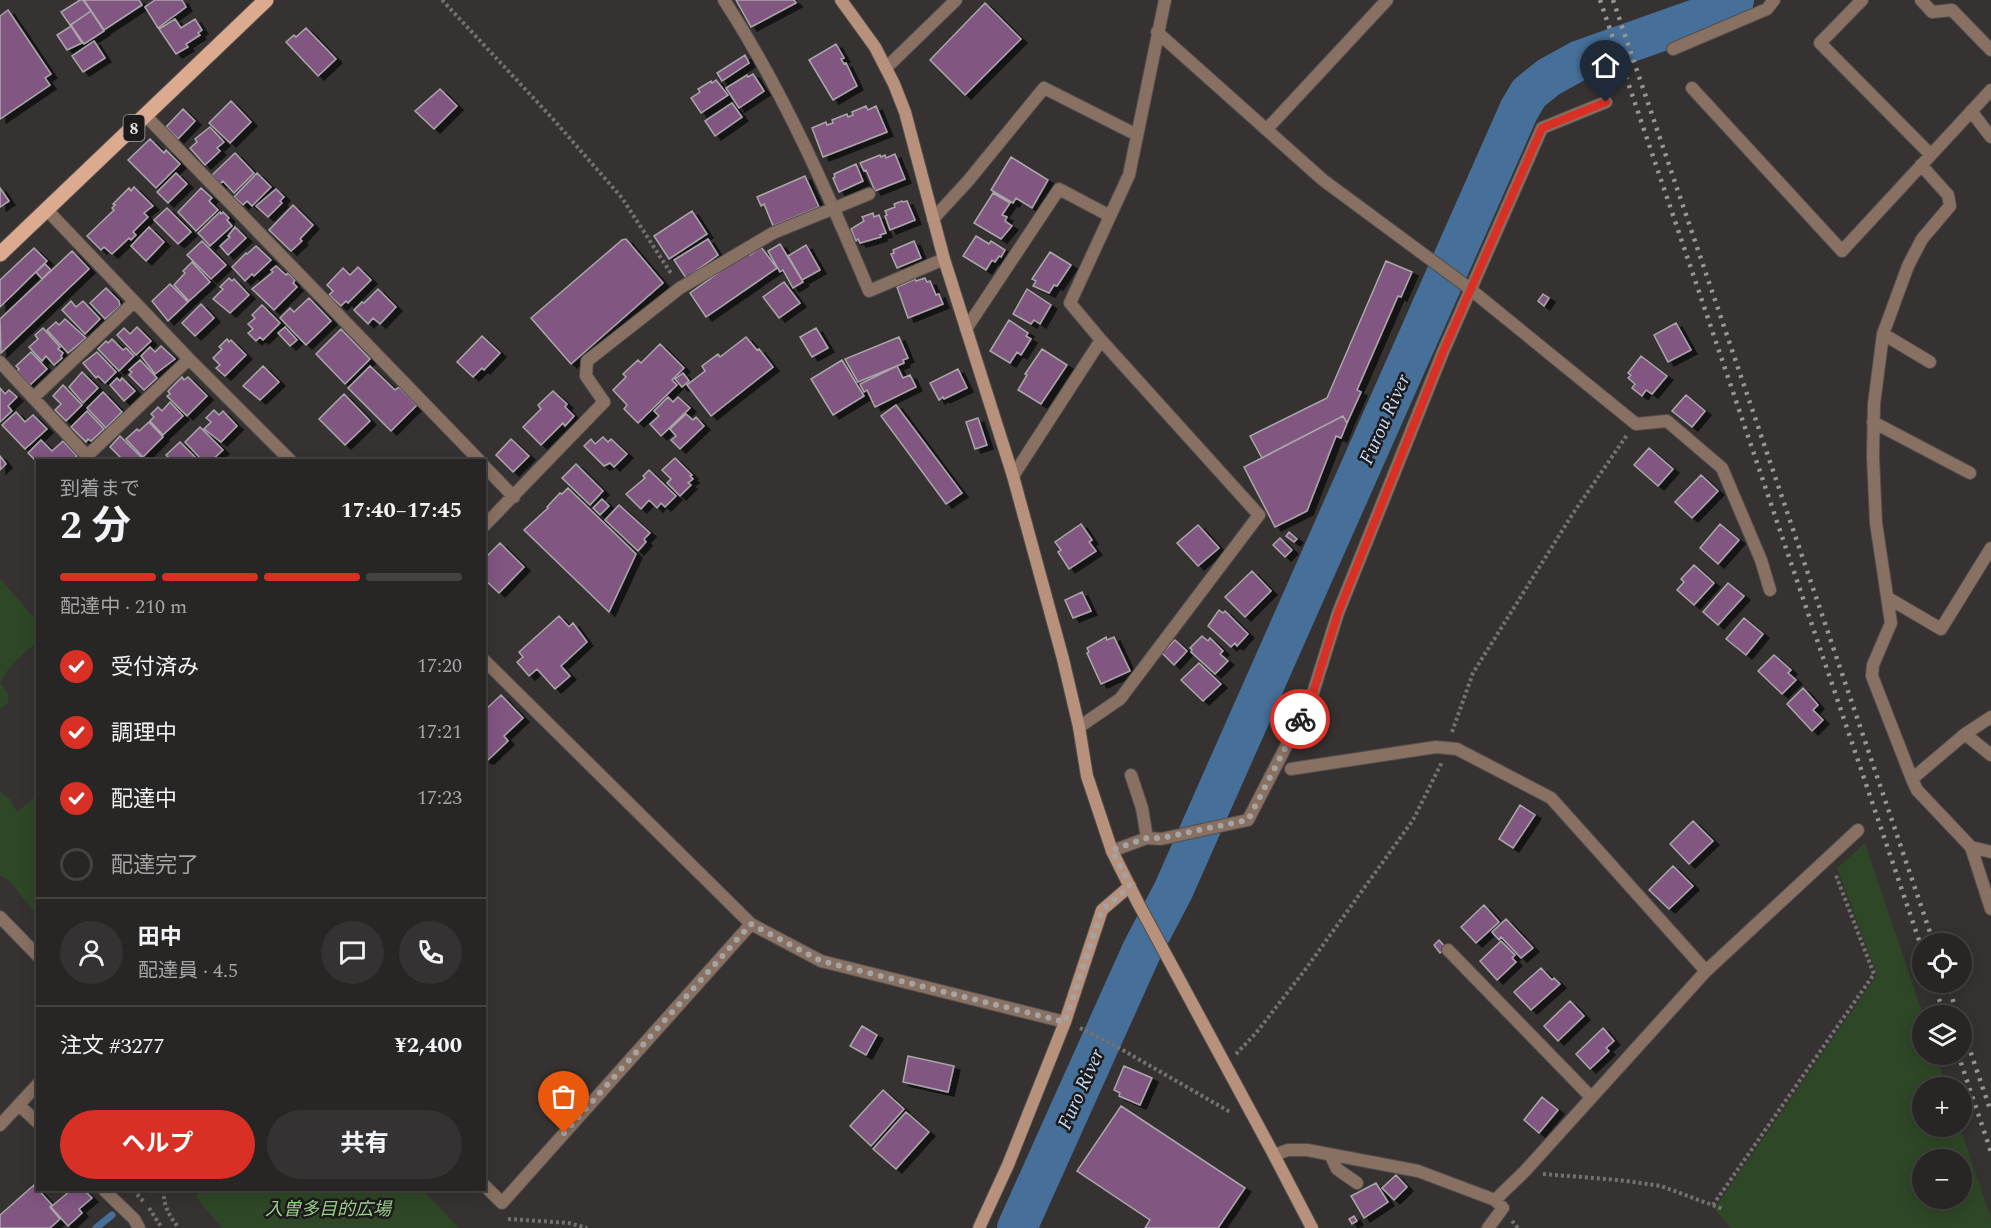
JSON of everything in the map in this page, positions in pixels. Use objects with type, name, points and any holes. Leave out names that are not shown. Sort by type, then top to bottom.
[{"type":"main road","name":"8","points":[[0,254],[266,0]]},
{"type":"street","points":[[723,0],[741,27],[797,129],[869,291],[944,259]]},
{"type":"street","points":[[841,0],[875,47],[905,112],[944,259],[1013,476],[1063,659],[1079,727],[1087,776],[1112,850],[1138,903],[1312,1228]]},
{"type":"street","points":[[886,68],[956,0]]},
{"type":"street","points":[[1079,727],[1120,699],[1259,515],[1070,303],[1129,175],[1165,0]]},
{"type":"street","points":[[1267,129],[1387,0]]},
{"type":"street","points":[[1673,49],[1767,9],[1774,0]]},
{"type":"street","points":[[1862,0],[1820,43],[1930,154]]},
{"type":"street","points":[[1921,0],[1932,12],[1952,10],[1991,50]]},
{"type":"street","points":[[1157,32],[1323,180],[1471,290],[1636,424],[1667,421],[1722,468],[1761,560],[1770,590]]},
{"type":"street","points":[[933,219],[1044,88],[1137,135]]},
{"type":"street","points":[[1692,88],[1842,250],[1991,90]]},
{"type":"street","points":[[1112,850],[1147,838],[1161,838],[1248,820],[1312,696],[1338,613],[1443,352],[1542,128],[1606,102]]},
{"type":"street","points":[[1971,111],[1991,137]]},
{"type":"street","points":[[146,116],[478,459]]},
{"type":"street","points":[[1921,165],[1947,195],[1950,206],[1922,239],[1908,266],[1883,334],[1874,404],[1873,457],[1876,523],[1891,623],[1873,665],[1872,676],[1917,790],[1971,847],[1991,909]]},
{"type":"street","points":[[966,329],[1059,189],[1110,216]]},
{"type":"street","points":[[486,524],[604,402],[586,376],[587,361],[680,288],[773,233],[869,194]]},
{"type":"street","points":[[47,210],[189,359],[289,459]]},
{"type":"street","points":[[33,399],[134,302]]},
{"type":"street","points":[[1883,334],[1930,362]]},
{"type":"street","points":[[1013,476],[1101,340]]},
{"type":"street","points":[[0,362],[87,456],[189,359]]},
{"type":"street","points":[[1873,422],[1970,473]]},
{"type":"street","points":[[486,468],[514,497]]},
{"type":"street","points":[[1888,598],[1941,629],[1991,548]]},
{"type":"street","points":[[486,662],[751,924],[821,961],[1065,1022]]},
{"type":"street","points":[[1912,779],[1965,734],[1991,717]]},
{"type":"street","points":[[1965,734],[1991,755]]},
{"type":"street","points":[[1291,769],[1436,747],[1457,749],[1551,798],[1706,971]]},
{"type":"street","points":[[1131,776],[1142,808],[1147,838]]},
{"type":"street","points":[[1495,1200],[1525,1171],[1706,971],[1858,830]]},
{"type":"street","points":[[1971,847],[1991,852]]},
{"type":"street","points":[[979,1228],[1008,1165],[1065,1022],[1102,910],[1130,886]]},
{"type":"street","points":[[0,917],[36,954]]},
{"type":"street","points":[[486,1187],[502,1203],[751,924]]},
{"type":"street","points":[[1448,950],[1591,1097]]},
{"type":"street","points":[[0,1125],[36,1086]]},
{"type":"street","points":[[19,1105],[36,1122]]},
{"type":"street","points":[[1274,1155],[1288,1150],[1306,1150],[1418,1171],[1495,1200],[1503,1208],[1488,1228]]},
{"type":"street","points":[[1331,1156],[1337,1169],[1357,1183]]},
{"type":"street","points":[[105,1191],[134,1219],[139,1228]]},
{"type":"path","points":[[442,0],[553,119],[622,198],[680,288]]},
{"type":"path","points":[[1713,1205],[1874,974],[1829,856]]},
{"type":"path","points":[[1079,1028],[1112,1044],[1232,1113]]},
{"type":"path","points":[[1525,1171],[1661,1186],[1723,1209]]},
{"type":"path","points":[[164,1191],[164,1202],[179,1228]]},
{"type":"path","points":[[503,1219],[569,1223],[587,1228]]},
{"type":"green space","points":[[0,579],[36,618],[36,644],[15,662],[2,679],[1,684],[8,694],[8,703],[0,709]]},
{"type":"green space","points":[[0,792],[10,799],[17,812],[36,796],[36,914],[10,882],[0,875]]},
{"type":"green space","points":[[1865,843],[1912,982],[1912,993],[1916,993],[1920,1005],[1912,1005],[1912,1065],[1939,1065],[1944,1077],[1912,1077],[1912,1137],[1963,1137],[1967,1149],[1912,1149],[1912,1209],[1972,1209],[1972,1162],[1991,1218],[1991,1228],[1731,1228],[1714,1209],[1877,975],[1837,868]]},
{"type":"green space","name":"入曽多目的広場","points":[[198,1191],[424,1191],[459,1228],[222,1228],[197,1197]]},
{"type":"building","points":[[83,0],[91,11],[70,25],[61,12]]},
{"type":"building","points":[[84,0],[139,0],[142,5],[104,30]]},
{"type":"building","points":[[155,0],[182,0],[186,7],[158,28],[145,7]]},
{"type":"building","points":[[736,0],[794,0],[796,3],[751,27]]},
{"type":"building","points":[[985,3],[1021,39],[965,95],[930,60]]},
{"type":"building","points":[[8,10],[51,74],[45,78],[50,85],[0,119],[0,16]]},
{"type":"building","points":[[91,11],[104,31],[84,44],[71,25]]},
{"type":"building","points":[[175,19],[181,28],[195,19],[202,30],[198,33],[200,35],[186,44],[188,47],[176,54],[159,29]]},
{"type":"building","points":[[71,26],[82,43],[67,50],[57,35]]},
{"type":"building","points":[[306,28],[336,59],[318,76],[286,42]]},
{"type":"building","points":[[94,41],[105,58],[83,72],[72,56]]},
{"type":"building","points":[[836,44],[844,58],[841,59],[844,64],[846,63],[857,86],[833,100],[809,60]]},
{"type":"building","points":[[745,55],[749,63],[722,81],[717,73]]},
{"type":"building","points":[[753,74],[764,91],[739,108],[726,88],[747,75],[748,77]]},
{"type":"building","points":[[716,80],[728,95],[701,113],[691,98],[700,92],[698,89]]},
{"type":"building","points":[[440,89],[457,106],[434,129],[415,111]]},
{"type":"building","points":[[231,101],[251,122],[230,143],[209,123]]},
{"type":"building","points":[[732,103],[742,117],[715,136],[705,121]]},
{"type":"building","points":[[866,106],[868,110],[876,106],[887,132],[823,157],[812,128],[826,122],[827,125],[833,123],[832,120],[847,114],[848,117],[853,115],[852,112]]},
{"type":"building","points":[[183,109],[195,121],[178,139],[166,127]]},
{"type":"building","points":[[210,127],[224,142],[217,148],[220,151],[205,165],[190,148],[197,142],[195,139]]},
{"type":"building","points":[[150,139],[180,164],[156,188],[128,160]]},
{"type":"building","points":[[235,153],[254,173],[234,193],[223,181],[220,184],[212,175]]},
{"type":"building","points":[[895,154],[905,179],[875,191],[866,170],[864,171],[860,163],[880,155],[881,157],[885,155],[886,158]]},
{"type":"building","points":[[1011,157],[1048,180],[1032,208],[1016,198],[1013,203],[991,190]]},
{"type":"building","points":[[856,164],[863,181],[839,192],[833,178],[834,174]]},
{"type":"building","points":[[176,173],[187,184],[168,203],[157,192]]},
{"type":"building","points":[[257,173],[271,187],[252,206],[247,201],[243,205],[234,197]]},
{"type":"building","points":[[805,176],[819,207],[773,226],[764,204],[761,206],[757,197]]},
{"type":"building","points":[[134,187],[153,206],[144,213],[148,217],[133,232],[136,235],[131,240],[129,238],[112,254],[104,247],[101,250],[87,236],[114,210],[112,208],[115,205],[113,204],[129,188],[131,191]]},
{"type":"building","points":[[0,188],[9,201],[0,207]]},
{"type":"building","points":[[201,188],[212,198],[209,201],[218,210],[196,231],[178,212]]},
{"type":"building","points":[[276,189],[284,197],[280,201],[282,203],[268,217],[256,206]]},
{"type":"building","points":[[993,193],[1010,203],[1002,215],[1007,217],[1005,221],[1012,226],[1001,239],[974,223]]},
{"type":"building","points":[[902,201],[907,201],[915,220],[890,230],[885,211]]},
{"type":"building","points":[[293,205],[313,225],[300,239],[302,241],[291,251],[269,230]]},
{"type":"building","points":[[167,208],[191,232],[178,244],[154,220]]},
{"type":"building","points":[[692,211],[707,234],[669,259],[654,236]]},
{"type":"building","points":[[220,212],[229,218],[227,220],[232,226],[210,246],[198,233]]},
{"type":"building","points":[[873,213],[874,217],[879,215],[886,233],[880,235],[881,237],[860,243],[858,239],[856,241],[851,229],[864,221],[862,217]]},
{"type":"building","points":[[149,227],[164,242],[146,261],[131,246]]},
{"type":"building","points":[[235,227],[246,238],[228,255],[220,246],[230,237],[228,236]]},
{"type":"building","points":[[976,236],[989,244],[991,241],[1005,250],[995,262],[992,260],[986,270],[963,256]]},
{"type":"building","points":[[626,239],[663,283],[571,364],[531,318]]},
{"type":"building","points":[[708,239],[718,255],[686,278],[674,260]]},
{"type":"building","points":[[202,241],[226,265],[211,279],[187,255]]},
{"type":"building","points":[[914,241],[921,258],[897,268],[891,254],[894,253],[893,250]]},
{"type":"building","points":[[780,244],[803,282],[793,288],[783,270],[780,272],[768,251]]},
{"type":"building","points":[[806,245],[820,270],[802,280],[788,256]]},
{"type":"building","points":[[256,246],[271,260],[245,281],[232,267]]},
{"type":"building","points":[[761,247],[777,268],[706,317],[690,293],[748,252],[750,255]]},
{"type":"building","points":[[34,248],[47,261],[0,307],[0,280]]},
{"type":"building","points":[[72,251],[89,269],[1,353],[0,319]]},
{"type":"building","points":[[1050,252],[1071,265],[1057,286],[1054,285],[1049,293],[1033,286],[1036,281],[1032,279]]},
{"type":"building","points":[[1386,261],[1412,272],[1401,297],[1398,296],[1357,390],[1361,392],[1347,423],[1343,416],[1262,458],[1250,436],[1327,398]]},
{"type":"building","points":[[192,262],[210,282],[189,301],[174,285]]},
{"type":"building","points":[[45,264],[51,270],[42,279],[36,272]]},
{"type":"building","points":[[276,266],[295,280],[293,283],[297,287],[274,310],[252,289],[273,272],[271,270]]},
{"type":"building","points":[[358,267],[371,280],[348,303],[346,301],[341,306],[329,295],[333,291],[327,285],[343,268],[350,275]]},
{"type":"building","points":[[229,278],[232,281],[234,279],[249,295],[230,313],[213,299],[223,289],[220,287]]},
{"type":"building","points":[[925,278],[927,282],[930,281],[936,295],[939,294],[943,304],[908,318],[897,287],[915,279],[916,281]]},
{"type":"building","points":[[784,282],[800,303],[779,318],[763,297]]},
{"type":"building","points":[[170,284],[188,302],[168,321],[152,301]]},
{"type":"building","points":[[106,288],[119,301],[120,306],[105,319],[90,303]]},
{"type":"building","points":[[378,289],[396,307],[380,324],[373,318],[368,324],[354,310]]},
{"type":"building","points":[[1027,289],[1051,305],[1040,324],[1034,320],[1031,324],[1013,314]]},
{"type":"building","points":[[1543,294],[1549,298],[1544,306],[1538,301]]},
{"type":"building","points":[[309,298],[331,321],[306,345],[280,318],[290,308],[294,312]]},
{"type":"building","points":[[71,301],[76,307],[83,301],[100,319],[85,334],[62,310]]},
{"type":"building","points":[[201,304],[214,318],[195,336],[182,323]]},
{"type":"building","points":[[262,305],[280,323],[263,340],[260,337],[256,341],[248,333],[253,329],[248,324],[255,318],[252,315]]},
{"type":"building","points":[[65,319],[86,338],[68,353],[47,330],[56,322],[59,325]]},
{"type":"building","points":[[1009,320],[1028,333],[1026,336],[1031,339],[1021,355],[1017,352],[1010,363],[990,351]]},
{"type":"building","points":[[1676,323],[1691,350],[1668,362],[1654,335]]},
{"type":"building","points":[[137,327],[151,341],[136,355],[117,335],[124,328],[130,334]]},
{"type":"building","points":[[285,327],[297,340],[290,346],[278,333]]},
{"type":"building","points":[[43,328],[63,353],[62,358],[54,365],[46,356],[42,361],[29,347],[38,339],[35,335]]},
{"type":"building","points":[[816,328],[828,348],[812,357],[800,337]]},
{"type":"building","points":[[341,329],[370,359],[345,384],[316,354]]},
{"type":"building","points":[[482,336],[500,353],[484,370],[482,368],[473,377],[457,362]]},
{"type":"building","points":[[746,337],[773,367],[711,416],[687,385],[705,371],[702,366],[718,354],[720,357]]},
{"type":"building","points":[[899,337],[908,358],[903,360],[904,363],[858,382],[845,359]]},
{"type":"building","points":[[112,339],[123,350],[126,348],[134,356],[119,371],[98,349],[106,341],[108,343]]},
{"type":"building","points":[[227,339],[229,342],[231,340],[246,355],[225,376],[216,368],[220,365],[213,358],[222,349],[219,347]]},
{"type":"building","points":[[660,344],[684,368],[672,380],[677,385],[638,423],[624,409],[627,405],[613,390],[626,377],[623,374],[638,360],[641,363]]},
{"type":"building","points":[[161,346],[175,359],[155,374],[141,356],[150,347],[155,352]]},
{"type":"building","points":[[1042,349],[1067,365],[1041,404],[1018,390],[1027,375],[1025,374]]},
{"type":"building","points":[[31,352],[47,369],[30,385],[17,371],[19,369],[16,366]]},
{"type":"building","points":[[97,352],[116,372],[105,383],[98,376],[96,378],[83,363]]},
{"type":"building","points":[[1641,356],[1667,376],[1652,394],[1646,390],[1642,396],[1632,388],[1635,384],[1628,378],[1631,375],[1628,373]]},
{"type":"building","points":[[140,360],[157,378],[144,390],[129,375],[132,372],[129,370]]},
{"type":"building","points":[[842,360],[864,396],[833,415],[811,379]]},
{"type":"building","points":[[263,366],[279,382],[260,400],[243,386]]},
{"type":"building","points":[[370,366],[395,390],[399,387],[417,405],[391,431],[348,388]]},
{"type":"building","points":[[897,366],[903,378],[910,375],[916,387],[875,407],[867,390],[864,392],[860,384]]},
{"type":"building","points":[[958,369],[967,388],[939,400],[930,383]]},
{"type":"building","points":[[82,372],[98,388],[83,403],[69,387]]},
{"type":"building","points":[[683,373],[689,381],[682,387],[675,379]]},
{"type":"building","points":[[182,377],[184,380],[188,377],[207,396],[187,416],[167,396],[170,394],[168,391]]},
{"type":"building","points":[[117,378],[120,381],[122,378],[135,391],[124,401],[110,385]]},
{"type":"building","points":[[63,385],[82,405],[66,421],[55,410],[61,404],[53,396]]},
{"type":"building","points":[[0,388],[5,394],[9,390],[17,397],[8,406],[12,411],[0,422]]},
{"type":"building","points":[[553,391],[567,404],[565,407],[574,416],[565,426],[563,423],[541,445],[523,427],[541,409],[538,405]]},
{"type":"building","points":[[103,392],[122,412],[106,428],[87,408]]},
{"type":"building","points":[[344,394],[370,421],[345,445],[319,419]]},
{"type":"building","points":[[1686,395],[1705,411],[1692,427],[1672,411]]},
{"type":"building","points":[[668,397],[673,402],[678,397],[690,408],[661,436],[650,424],[659,416],[654,411]]},
{"type":"building","points":[[170,402],[183,416],[163,435],[150,421],[154,417],[151,414],[158,407],[162,411]]},
{"type":"building","points":[[896,405],[962,493],[946,504],[881,416]]},
{"type":"building","points":[[214,410],[219,415],[223,411],[237,426],[221,442],[204,429],[211,422],[206,418]]},
{"type":"building","points":[[87,411],[104,429],[91,441],[88,439],[86,442],[71,427]]},
{"type":"building","points":[[16,412],[25,422],[33,415],[47,429],[25,449],[2,425]]},
{"type":"building","points":[[686,414],[693,420],[696,417],[704,426],[680,449],[671,440],[676,436],[670,429]]},
{"type":"building","points":[[1343,416],[1347,423],[1341,438],[1336,436],[1307,511],[1275,527],[1244,467]]},
{"type":"building","points":[[978,418],[987,445],[975,449],[966,422]]},
{"type":"building","points":[[149,422],[163,437],[143,457],[126,439]]},
{"type":"building","points":[[200,427],[223,450],[213,459],[202,459],[185,442]]},
{"type":"building","points":[[120,436],[142,458],[120,459],[121,458],[110,447]]},
{"type":"building","points":[[603,437],[608,442],[611,439],[627,454],[614,467],[610,463],[604,466],[584,446],[591,439],[595,444]]},
{"type":"building","points":[[511,439],[529,456],[513,472],[496,455]]},
{"type":"building","points":[[41,440],[52,451],[63,441],[77,456],[73,459],[36,459],[36,461],[28,453]]},
{"type":"building","points":[[180,442],[197,459],[170,459],[166,455]]},
{"type":"building","points":[[1649,448],[1673,469],[1658,486],[1634,465]]},
{"type":"building","points":[[0,456],[6,464],[0,470]]},
{"type":"building","points":[[675,458],[692,475],[690,476],[693,479],[688,483],[691,485],[680,496],[667,483],[671,479],[662,470]]},
{"type":"building","points":[[576,464],[603,491],[590,505],[562,478]]},
{"type":"building","points":[[649,470],[676,496],[665,507],[661,503],[657,508],[649,500],[641,509],[626,494],[645,478],[643,476]]},
{"type":"building","points":[[1701,475],[1718,491],[1692,518],[1675,502]]},
{"type":"building","points":[[568,488],[636,554],[609,612],[524,530],[548,508],[560,493],[562,494]]},
{"type":"building","points":[[602,499],[609,506],[600,515],[593,508]]},
{"type":"building","points":[[619,505],[650,533],[638,551],[605,520]]},
{"type":"building","points":[[1081,524],[1092,540],[1089,542],[1096,551],[1069,569],[1058,552],[1061,550],[1055,542]]},
{"type":"building","points":[[1720,524],[1739,540],[1718,564],[1700,548]]},
{"type":"building","points":[[1198,525],[1219,548],[1198,566],[1177,543]]},
{"type":"building","points":[[1289,532],[1297,539],[1294,542],[1286,536]]},
{"type":"building","points":[[1280,538],[1292,550],[1285,557],[1273,545]]},
{"type":"building","points":[[500,543],[524,567],[499,593],[486,581],[486,557]]},
{"type":"building","points":[[1694,565],[1714,583],[1694,605],[1677,590],[1684,582],[1681,579]]},
{"type":"building","points":[[1252,571],[1271,591],[1245,617],[1225,597]]},
{"type":"building","points":[[1728,583],[1744,596],[1718,625],[1703,612]]},
{"type":"building","points":[[1082,592],[1091,611],[1073,618],[1065,600]]},
{"type":"building","points":[[1219,610],[1223,613],[1225,611],[1248,634],[1237,646],[1235,643],[1231,647],[1208,626]]},
{"type":"building","points":[[559,616],[569,627],[573,623],[587,642],[561,666],[570,676],[555,689],[537,669],[529,676],[517,662],[523,657],[519,652]]},
{"type":"building","points":[[1744,618],[1763,634],[1746,655],[1726,639]]},
{"type":"building","points":[[1202,636],[1208,641],[1210,638],[1223,651],[1220,654],[1228,661],[1215,674],[1191,652],[1190,648]]},
{"type":"building","points":[[1106,637],[1107,640],[1114,637],[1130,671],[1101,684],[1087,653],[1089,652],[1087,648]]},
{"type":"building","points":[[1175,640],[1187,651],[1174,665],[1162,653]]},
{"type":"building","points":[[1774,655],[1791,670],[1788,673],[1796,680],[1782,694],[1758,671]]},
{"type":"building","points":[[1199,663],[1221,684],[1203,701],[1181,680]]},
{"type":"building","points":[[1803,688],[1818,705],[1813,710],[1823,720],[1812,731],[1787,704]]},
{"type":"building","points":[[501,695],[523,718],[504,736],[508,741],[488,760],[486,760],[486,709]]},
{"type":"building","points":[[1520,805],[1535,815],[1513,848],[1499,839]]},
{"type":"building","points":[[1693,821],[1713,841],[1689,864],[1670,844]]},
{"type":"building","points":[[1673,866],[1693,886],[1669,909],[1649,890]]},
{"type":"building","points":[[1484,905],[1499,922],[1476,943],[1461,927]]},
{"type":"building","points":[[1506,919],[1533,948],[1521,958],[1501,937],[1499,940],[1492,932]]},
{"type":"building","points":[[1439,940],[1446,948],[1440,953],[1434,945]]},
{"type":"building","points":[[1501,941],[1515,955],[1512,958],[1516,962],[1497,980],[1480,961]]},
{"type":"building","points":[[1541,968],[1552,980],[1554,978],[1560,984],[1531,1010],[1514,992]]},
{"type":"building","points":[[1570,1001],[1584,1016],[1558,1041],[1544,1026]]},
{"type":"building","points":[[862,1026],[877,1035],[866,1055],[850,1046]]},
{"type":"building","points":[[1603,1028],[1614,1041],[1606,1048],[1609,1051],[1590,1069],[1576,1054]]},
{"type":"building","points":[[908,1056],[954,1066],[948,1092],[903,1082]]},
{"type":"building","points":[[1124,1066],[1152,1078],[1140,1105],[1119,1096],[1120,1093],[1114,1090]]},
{"type":"building","points":[[883,1090],[904,1109],[871,1146],[850,1126]]},
{"type":"building","points":[[1542,1097],[1558,1110],[1539,1133],[1524,1120]]},
{"type":"building","points":[[1121,1106],[1245,1188],[1218,1228],[1145,1228],[1150,1220],[1077,1171]]},
{"type":"building","points":[[906,1112],[929,1132],[896,1169],[873,1149]]},
{"type":"building","points":[[1396,1175],[1407,1187],[1394,1200],[1382,1188]]},
{"type":"building","points":[[1376,1183],[1388,1202],[1364,1218],[1351,1196]]},
{"type":"building","points":[[34,1185],[36,1191],[39,1191],[52,1205],[50,1207],[60,1219],[50,1228],[0,1228],[0,1215]]},
{"type":"building","points":[[70,1191],[85,1191],[92,1198],[79,1209],[82,1213],[68,1226],[51,1207]]},
{"type":"building","points":[[1354,1216],[1357,1221],[1352,1224],[1349,1219]]},
{"type":"waterway","name":"Furou River","points":[[1017,1228],[1142,950],[1173,891],[1519,110],[1529,93],[1549,77],[1580,60],[1716,12],[1734,0]]},
{"type":"waterway","points":[[96,1228],[112,1215]]},
{"type":"railway","points":[[1600,0],[1917,933]]},
{"type":"railway","points":[[1613,0],[1930,933]]},
{"type":"railway","points":[[1937,993],[1941,1005]]},
{"type":"railway","points":[[1951,993],[1954,1005]]},
{"type":"railway","points":[[1972,1056],[1991,1112]]},
{"type":"railway","points":[[1962,1065],[1991,1152]]},
{"type":"way so far","points":[[564,1133],[751,924],[821,961],[1065,1022],[1102,910],[1130,886],[1112,850],[1147,838],[1161,838],[1248,820],[1300,719]]},
{"type":"route","points":[[1300,719],[1312,696],[1338,613],[1443,352],[1542,128],[1606,102]]},
{"type":"water label","name":"Furo River","points":[[1080,1089]]}]
